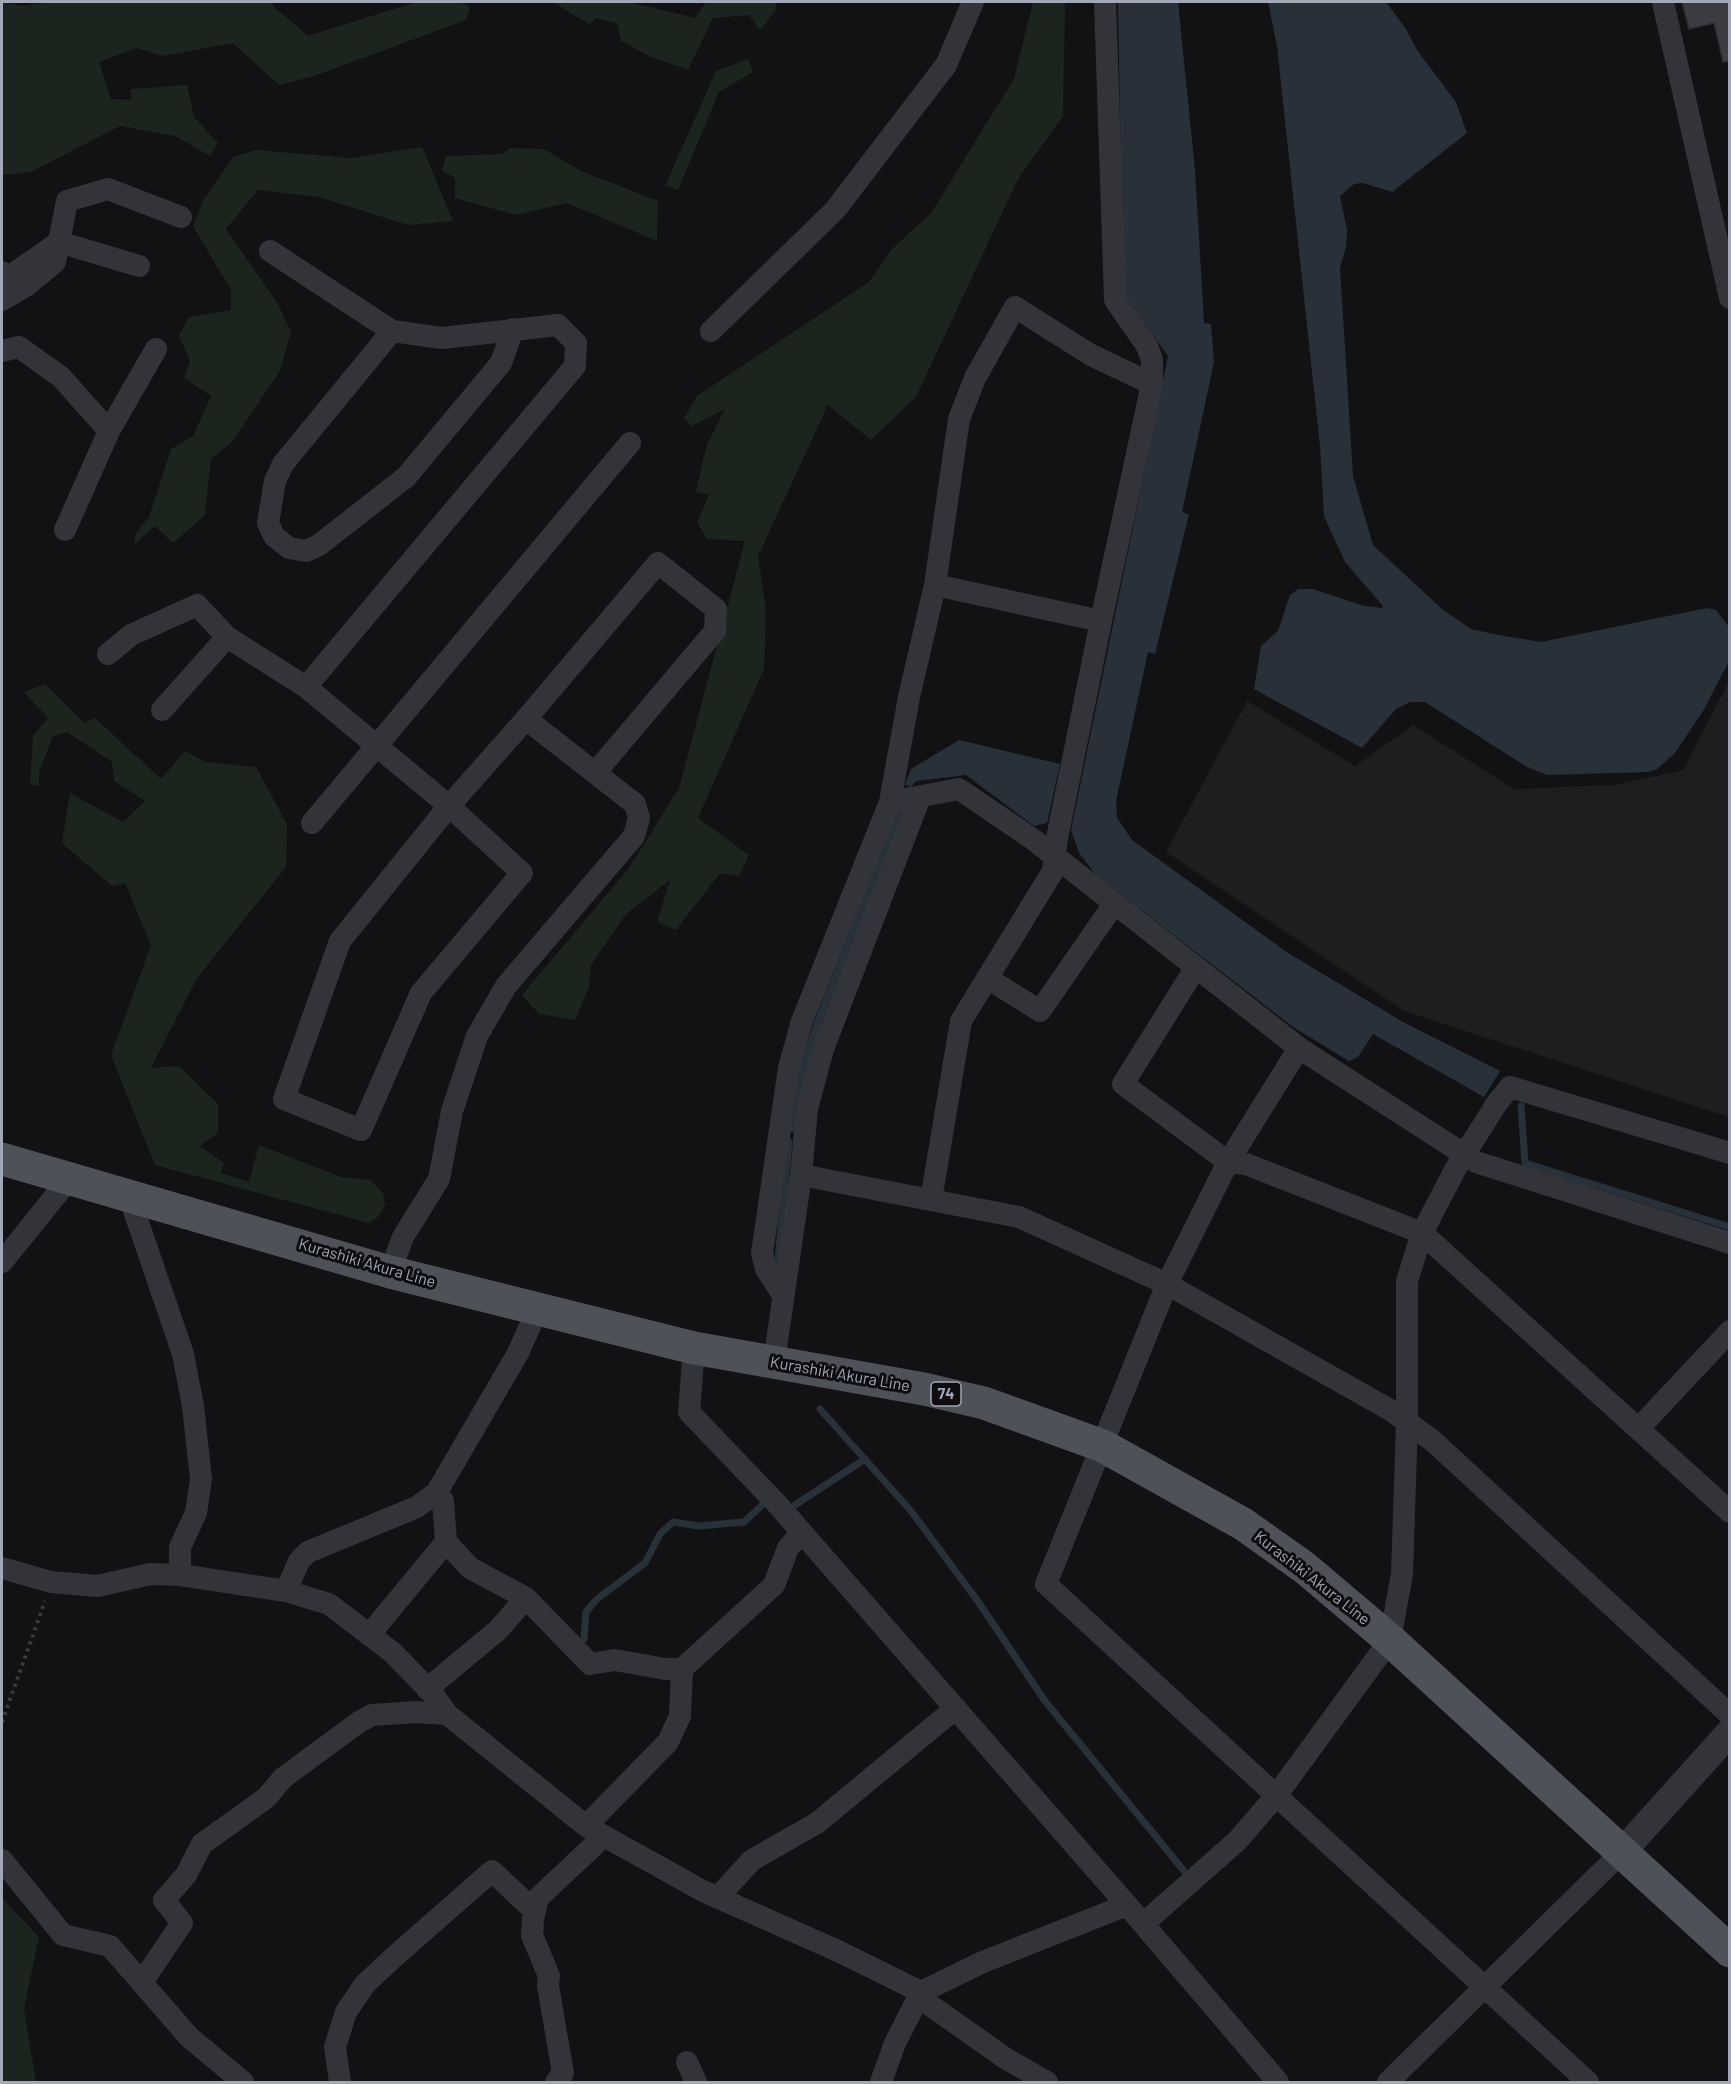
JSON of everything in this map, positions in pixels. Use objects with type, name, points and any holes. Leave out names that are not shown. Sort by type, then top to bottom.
[{"type":"main road","name":"Kurashiki Akura Line","points":[[2,1159],[128,1193],[390,1272],[694,1348],[924,1389],[984,1403],[1103,1446],[1243,1524],[1305,1568],[1390,1640],[1730,1951]]},
{"type":"street","points":[[711,331],[835,210],[946,65],[973,2]]},
{"type":"street","points":[[931,1200],[961,1021],[1053,871],[1057,838],[1101,621],[1152,384],[1152,360],[1147,346],[1115,300],[1105,2]]},
{"type":"street","points":[[1663,2],[1730,298]]},
{"type":"street","points":[[2,300],[26,286],[55,262],[67,201],[108,189],[181,217]]},
{"type":"street","points":[[59,242],[139,266]]},
{"type":"street","points":[[2,272],[6,279],[59,242]]},
{"type":"street","points":[[270,252],[392,331],[442,338],[558,325],[576,343],[574,366],[306,687]]},
{"type":"street","points":[[774,1362],[801,1175],[807,1109],[823,1049],[905,800],[909,697],[934,585],[959,418],[975,378],[1015,307],[1091,355],[1152,384]]},
{"type":"street","points":[[392,331],[283,464],[274,481],[268,523],[274,536],[289,548],[306,551],[319,545],[406,477],[501,363],[513,329]]},
{"type":"street","points":[[7,346],[61,377],[109,431]]},
{"type":"street","points":[[65,530],[109,431],[156,349]]},
{"type":"street","points":[[312,823],[630,443]]},
{"type":"street","points":[[108,654],[131,635],[197,605],[227,637],[306,687],[449,806],[522,873],[420,993],[361,1130],[284,1099],[339,941],[449,806],[658,563],[716,609],[715,631],[595,773]]},
{"type":"street","points":[[934,585],[1101,621]]},
{"type":"street","points":[[162,710],[227,637]]},
{"type":"street","points":[[390,1272],[403,1237],[439,1179],[452,1111],[477,1036],[506,986],[634,836],[638,828],[635,804],[526,719]]},
{"type":"street","points":[[905,800],[959,789],[1055,858],[1299,1047],[1464,1156],[1476,1162],[1730,1243]]},
{"type":"street","points":[[783,1295],[766,1269],[762,1254],[789,1068],[802,1021],[905,800]]},
{"type":"street","points":[[987,978],[1040,1011],[1114,904]]},
{"type":"street","points":[[1196,967],[1123,1084],[1228,1162],[1245,1164],[1422,1233],[1730,1512]]},
{"type":"street","points":[[1299,1047],[1228,1162],[1167,1284],[1046,1584],[1588,2082]]},
{"type":"street","points":[[1143,1924],[1237,1841],[1276,1796],[1390,1640],[1402,1574],[1407,1422],[1407,1281],[1422,1233],[1464,1156],[1503,1095],[1730,1153]]},
{"type":"street","points":[[801,1175],[1018,1217],[1167,1284],[1392,1411],[1433,1441],[1730,1715]]},
{"type":"street","points":[[2,1262],[70,1178]]},
{"type":"street","points":[[128,1193],[183,1354],[193,1406],[201,1479],[196,1513],[180,1547],[180,1575]]},
{"type":"street","points":[[286,1591],[299,1561],[308,1552],[319,1545],[417,1507],[437,1492],[518,1353],[538,1308]]},
{"type":"street","points":[[1639,1428],[1730,1330]]},
{"type":"street","points":[[694,1348],[689,1412],[802,1533],[956,1708],[1278,2082]]},
{"type":"street","points":[[437,1492],[443,1501],[446,1542],[470,1568],[526,1598],[590,1664],[615,1660],[665,1669],[682,1669],[774,1585],[788,1548],[802,1533]]},
{"type":"street","points":[[369,1635],[446,1542]]},
{"type":"street","points":[[2,1568],[51,1582],[98,1586],[150,1574],[180,1575],[286,1591],[329,1604],[392,1652],[447,1714],[595,1831],[718,1898],[838,1951],[921,1992],[927,2002],[1005,2058],[1047,2082]]},
{"type":"street","points":[[427,1689],[498,1630],[526,1598]]},
{"type":"street","points":[[556,2082],[563,2073],[548,1986],[549,1976],[532,1935],[538,1898],[668,1742],[680,1716],[682,1669]]},
{"type":"street","points":[[718,1898],[752,1860],[816,1823],[956,1708]]},
{"type":"street","points":[[142,1982],[182,1923],[164,1900],[186,1875],[202,1844],[266,1798],[283,1778],[372,1715],[416,1712],[447,1714]]},
{"type":"street","points":[[1388,2082],[1622,1852],[1730,1732]]},
{"type":"street","points":[[2,1860],[63,1935],[110,1946],[189,2037],[243,2082]]},
{"type":"street","points":[[340,2082],[335,2047],[346,2012],[365,1984],[403,1949],[492,1871],[526,1904],[536,1907]]},
{"type":"street","points":[[881,2082],[894,2043],[921,1992],[983,1962],[1127,1905]]},
{"type":"street","points":[[687,2061],[696,2082]]},
{"type":"path","points":[[2,1722],[51,1582]]},
{"type":"shaded area","points":[[2,2],[23,6],[50,2],[271,2],[308,36],[416,2],[461,2],[470,7],[466,20],[314,76],[279,85],[233,43],[163,56],[137,48],[99,62],[111,99],[131,100],[131,89],[187,85],[194,117],[218,143],[210,156],[175,136],[120,126],[31,172],[2,175]]},
{"type":"shaded area","points":[[553,2],[629,2],[695,18],[706,2],[776,2],[775,11],[760,30],[749,15],[713,18],[688,70],[651,57],[621,41],[617,23],[595,18],[590,25]]},
{"type":"shaded area","points":[[1033,2],[1065,2],[1063,116],[1018,179],[916,397],[871,440],[828,405],[758,556],[766,611],[764,669],[698,818],[749,855],[739,876],[720,873],[676,930],[657,922],[670,880],[626,914],[591,965],[589,987],[575,1020],[539,1014],[522,995],[629,868],[679,788],[745,541],[707,539],[697,522],[709,495],[696,492],[706,447],[725,409],[692,426],[684,418],[697,396],[869,282],[892,249],[931,213],[1014,79]]},
{"type":"shaded area","points":[[1118,2],[1178,2],[1195,170],[1204,323],[1211,324],[1214,362],[1182,512],[1189,514],[1155,654],[1148,652],[1116,801],[1117,818],[1132,840],[1288,953],[1403,1022],[1500,1071],[1484,1097],[1373,1034],[1358,1057],[1349,1061],[1293,1027],[1095,874],[1079,853],[1071,830],[1168,356],[1123,293]]},
{"type":"shaded area","points":[[1268,2],[1386,2],[1406,29],[1417,50],[1456,102],[1467,133],[1392,192],[1363,183],[1354,184],[1340,196],[1347,230],[1346,247],[1340,268],[1353,476],[1373,545],[1442,609],[1471,629],[1498,635],[1541,642],[1707,608],[1716,610],[1729,627],[1729,661],[1703,711],[1675,753],[1657,769],[1648,772],[1547,775],[1527,767],[1425,702],[1410,702],[1396,709],[1362,748],[1254,689],[1261,646],[1278,631],[1290,595],[1298,589],[1313,589],[1364,606],[1382,608],[1383,606],[1345,562],[1324,516],[1320,446],[1277,46]]},
{"type":"shaded area","points":[[748,59],[753,72],[719,92],[678,190],[665,186],[716,71]]},
{"type":"shaded area","points":[[422,147],[453,221],[408,225],[319,197],[258,190],[226,229],[278,304],[291,332],[280,371],[232,442],[211,459],[205,515],[173,543],[155,526],[134,545],[136,533],[149,517],[171,449],[193,436],[211,396],[184,378],[190,361],[179,336],[189,317],[231,310],[231,290],[193,226],[203,201],[233,157],[256,150],[351,158]]},
{"type":"shaded area","points":[[510,148],[544,149],[581,171],[658,201],[657,241],[567,203],[516,215],[455,198],[455,178],[442,171],[446,156],[502,154]]},
{"type":"shaded area","points":[[1729,681],[1729,1117],[1404,1011],[1166,852],[1247,701],[1355,766],[1413,725],[1514,789],[1614,785],[1683,770]]},
{"type":"shaded area","points":[[45,684],[84,723],[95,718],[161,779],[185,751],[206,762],[256,767],[287,824],[286,867],[197,978],[151,1068],[179,1066],[218,1104],[218,1133],[200,1146],[224,1163],[221,1173],[249,1182],[259,1145],[341,1177],[371,1180],[383,1193],[385,1206],[378,1217],[369,1223],[155,1165],[111,1055],[151,945],[125,883],[112,886],[62,843],[70,793],[123,822],[145,801],[114,781],[112,762],[67,732],[53,736],[39,772],[39,786],[30,784],[33,736],[48,718],[24,692]]},
{"type":"shaded area","points":[[959,740],[1060,764],[1047,823],[1034,826],[966,775],[916,781],[911,787],[905,785],[911,769]]},
{"type":"shaded area","points":[[2,1898],[39,1937],[24,2008],[36,2082],[2,2082]]},
{"type":"building","points":[[1682,2],[1730,2],[1730,61],[1723,62],[1714,23],[1689,29]]},
{"type":"waterway","points":[[791,1129],[802,1073],[817,1024],[903,805]]},
{"type":"waterway","points":[[1521,1106],[1525,1163],[1730,1227]]},
{"type":"waterway","points":[[778,1260],[789,1142]]},
{"type":"waterway","points":[[820,1409],[911,1511],[977,1600],[1045,1701],[1184,1871]]},
{"type":"waterway","points":[[795,1505],[865,1459]]},
{"type":"waterway","points":[[584,1639],[586,1612],[597,1599],[645,1563],[660,1534],[673,1522],[699,1526],[744,1522],[761,1506]]}]
